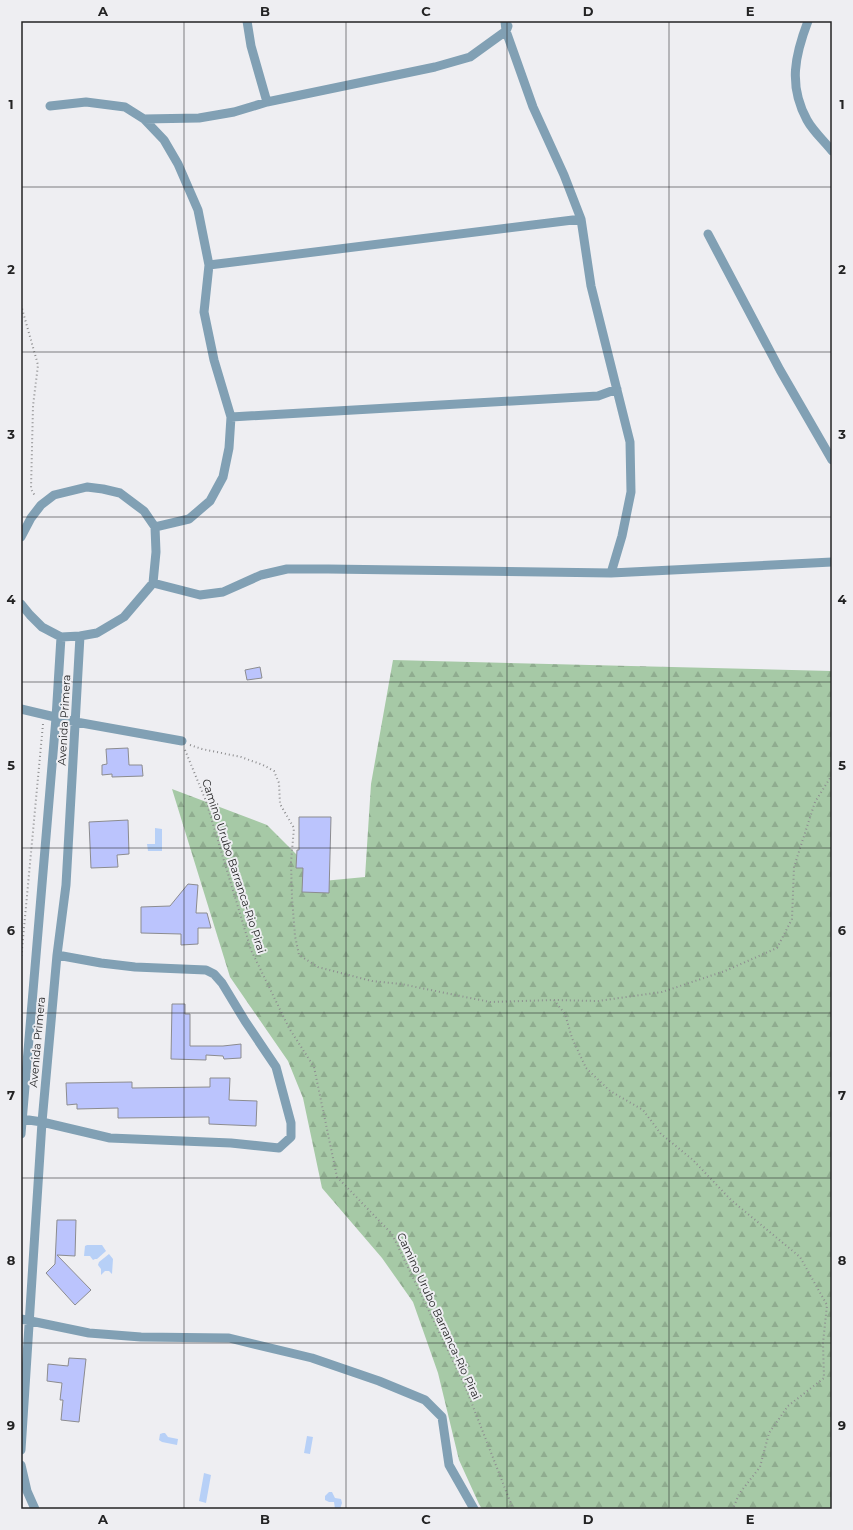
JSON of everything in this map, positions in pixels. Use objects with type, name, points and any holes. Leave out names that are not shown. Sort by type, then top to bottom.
[{"type":"street","points":[[247,21],[251,46],[267,102]]},
{"type":"street","points":[[505,21],[506,31],[533,107],[564,175],[581,219],[591,286],[605,337],[630,442],[631,492],[622,536],[611,573]]},
{"type":"street","points":[[144,119],[199,118],[234,112],[267,102],[435,67],[470,57],[506,31],[511,21]]},
{"type":"street","points":[[808,21],[800,43],[794,69],[797,94],[807,120],[832,151]]},
{"type":"street","points":[[50,106],[86,102],[124,107],[144,119],[164,140],[178,164],[198,210],[209,265],[204,312],[214,360],[231,417],[229,448],[223,477],[210,501],[189,519],[155,527]]},
{"type":"street","points":[[209,265],[581,219]]},
{"type":"street","points":[[708,234],[780,370],[832,460]]},
{"type":"street","points":[[231,417],[598,396],[617,389]]},
{"type":"street","points":[[21,537],[31,518],[41,505],[54,495],[87,487],[120,493],[144,511],[155,527],[156,552],[153,583],[124,616],[96,633],[61,637],[42,628],[21,604]]},
{"type":"street","points":[[153,583],[200,595],[223,592],[261,575],[287,569],[611,573],[828,562],[832,553]]},
{"type":"street","name":"Avenida Primera","points":[[21,1450],[25,1319],[57,955],[66,885],[80,636]]},
{"type":"street","name":"Avenida Primera","points":[[21,1134],[56,718],[61,637]]},
{"type":"street","points":[[21,710],[76,722],[182,741]]},
{"type":"street","points":[[22,1119],[42,1122],[110,1138],[231,1143],[279,1148],[291,1137],[291,1123],[276,1067],[245,1021],[222,983],[214,974],[206,970],[108,964],[57,955]]},
{"type":"street","points":[[25,1319],[89,1333],[141,1337],[229,1338],[312,1358],[379,1381],[425,1400],[442,1417],[449,1465],[474,1509]]},
{"type":"street","points":[[21,1465],[27,1491],[35,1509]]},
{"type":"path","points":[[21,305],[38,365],[33,406],[31,489],[41,505]]},
{"type":"path","points":[[21,960],[42,740],[43,714]]},
{"type":"path","points":[[182,741],[202,749],[242,757],[274,771],[280,783],[280,804],[294,828],[291,862],[292,898],[295,936],[299,955],[318,967],[372,981],[401,984],[490,1002],[554,1000],[598,1001],[662,992],[725,972],[777,948],[792,919],[794,867],[814,802],[832,775]]},
{"type":"path","name":"Camino Urubo Barranca-Rio Pirai","points":[[182,741],[206,801],[252,950],[289,1028],[314,1067],[337,1177],[392,1234],[465,1386],[513,1509]]},
{"type":"path","points":[[554,1000],[565,1014],[572,1038],[586,1068],[610,1091],[643,1110],[661,1134],[693,1160],[731,1200],[800,1257],[828,1305],[823,1343],[824,1378],[788,1406],[769,1433],[760,1467],[739,1494],[733,1509]]},
{"type":"green space","points":[[393,660],[832,671],[832,1509],[482,1509],[479,1504],[459,1460],[438,1373],[413,1302],[382,1258],[322,1188],[303,1098],[288,1061],[230,977],[172,789],[267,825],[323,881],[365,877],[371,784]]},
{"type":"water","points":[[155,828],[162,829],[162,851],[148,851],[147,844],[155,844]]},
{"type":"water","points":[[102,1245],[106,1251],[97,1259],[93,1260],[90,1256],[84,1256],[85,1246]]},
{"type":"water","points":[[109,1254],[113,1259],[112,1274],[109,1271],[105,1271],[101,1275],[101,1269],[98,1265],[99,1262]]},
{"type":"water","points":[[165,1433],[168,1437],[178,1439],[177,1445],[159,1440],[160,1434]]},
{"type":"water","points":[[307,1436],[313,1437],[310,1454],[304,1453]]},
{"type":"water","points":[[204,1473],[211,1475],[206,1503],[199,1501]]},
{"type":"water","points":[[329,1492],[332,1492],[335,1498],[341,1499],[342,1503],[340,1509],[335,1509],[334,1502],[325,1500],[325,1496]]},
{"type":"building","points":[[260,667],[262,678],[247,680],[245,670]]},
{"type":"building","points":[[128,748],[129,765],[142,765],[143,776],[112,777],[112,774],[102,775],[102,765],[107,764],[106,749]]},
{"type":"building","points":[[299,817],[331,817],[329,893],[302,892],[303,868],[296,868],[297,850],[299,850]]},
{"type":"building","points":[[128,820],[129,854],[117,855],[118,867],[91,868],[89,822]]},
{"type":"building","points":[[188,884],[198,885],[196,913],[207,913],[211,928],[198,928],[198,944],[181,945],[181,934],[141,933],[141,907],[170,906]]},
{"type":"building","points":[[172,1004],[185,1004],[185,1014],[190,1014],[190,1046],[223,1046],[241,1044],[241,1058],[224,1059],[223,1056],[206,1055],[206,1060],[171,1059]]},
{"type":"building","points":[[210,1078],[230,1078],[229,1100],[257,1101],[256,1126],[209,1124],[209,1117],[118,1118],[118,1108],[77,1109],[77,1104],[67,1105],[66,1083],[132,1082],[132,1088],[210,1087]]},
{"type":"building","points":[[57,1220],[76,1220],[75,1256],[57,1255],[91,1290],[75,1305],[46,1273],[55,1264]]},
{"type":"building","points":[[69,1358],[86,1359],[79,1422],[61,1420],[63,1400],[60,1400],[62,1383],[47,1381],[48,1364],[68,1366]]}]
